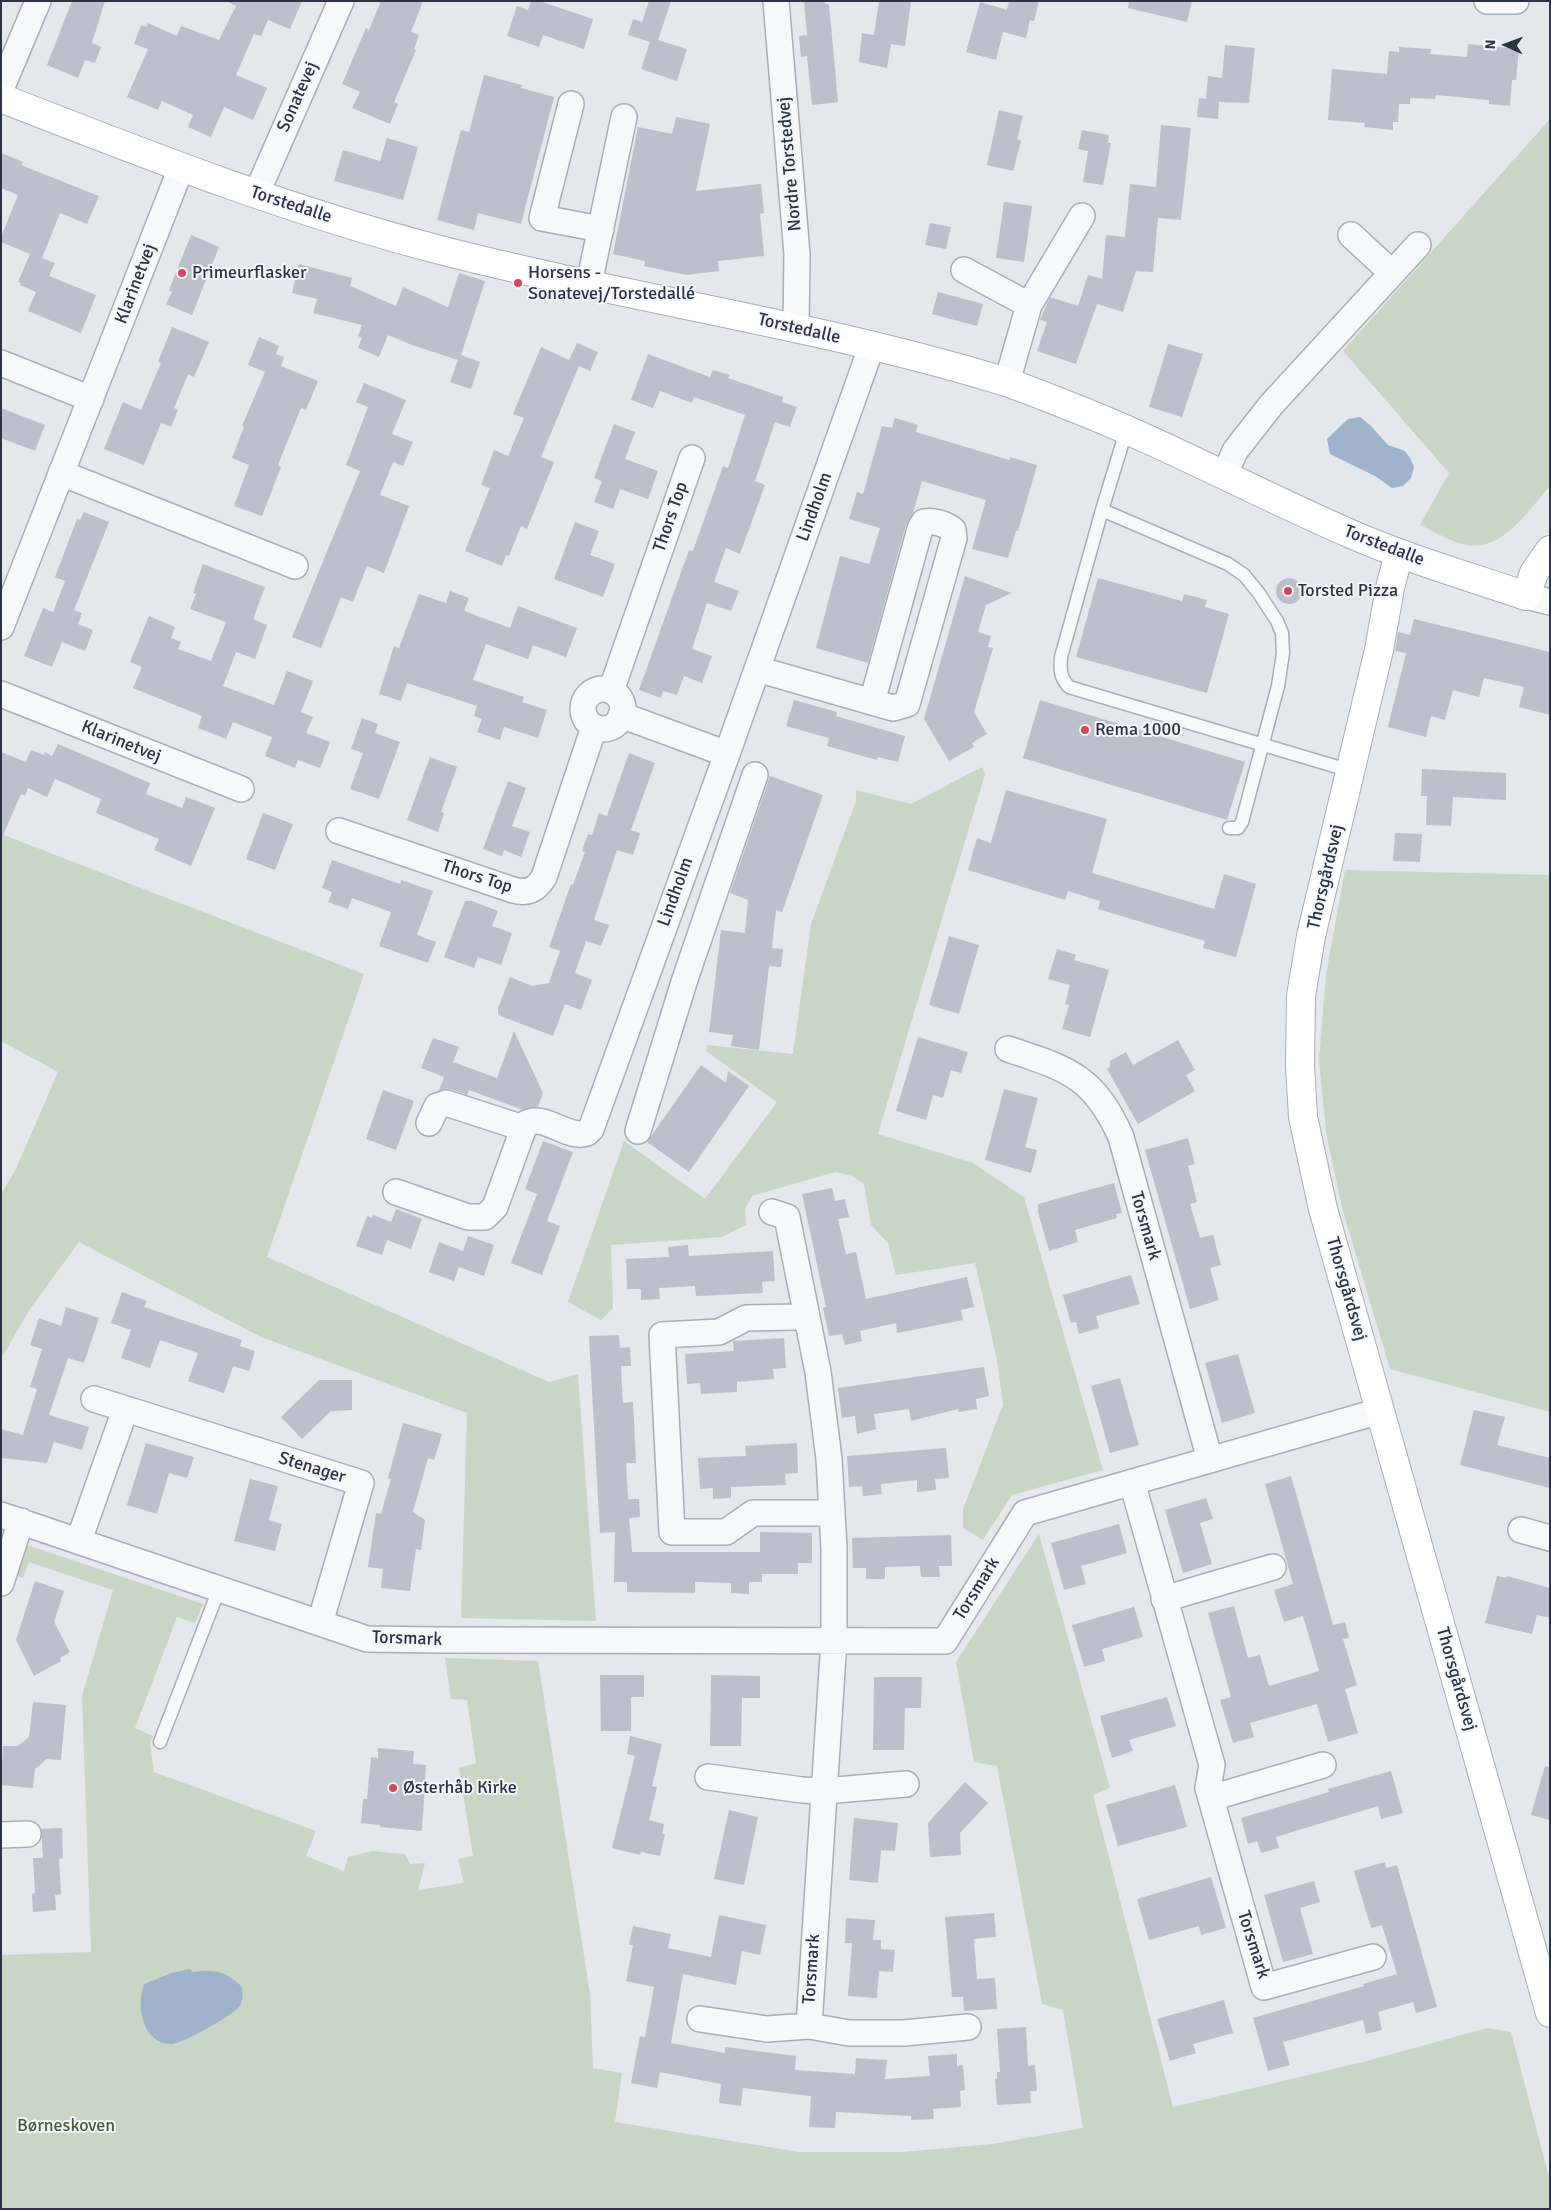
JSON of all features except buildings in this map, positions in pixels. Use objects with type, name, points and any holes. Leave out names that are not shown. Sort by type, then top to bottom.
[{"type":"street","points":[[1,89],[38,1]]},
{"type":"street","name":"Sonatevej","points":[[259,195],[266,172],[341,1]]},
{"type":"street","name":"Nordre Torstedvej","points":[[776,1],[797,254],[796,328]]},
{"type":"street","points":[[1486,1],[1516,1]]},
{"type":"street","name":"Torstedalle","points":[[1,98],[181,168],[366,229],[445,251],[872,345],[1007,382],[1127,428],[1352,534],[1399,553],[1538,599]]},
{"type":"street","points":[[571,104],[542,218],[601,230]]},
{"type":"street","points":[[589,284],[624,117]]},
{"type":"street","name":"Klarinetvej","points":[[1,627],[181,168]]},
{"type":"street","points":[[1007,382],[1029,305],[1082,216]]},
{"type":"street","points":[[1351,235],[1392,273]]},
{"type":"street","points":[[1225,474],[1235,451],[1270,405],[1418,245]]},
{"type":"street","points":[[964,270],[1029,305]]},
{"type":"street","name":"Lindholm","points":[[523,1128],[529,1121],[538,1121],[576,1134],[588,1133],[727,754],[872,345]]},
{"type":"street","points":[[1,363],[90,399]]},
{"type":"street","name":"Thors Top","points":[[611,691],[692,458]]},
{"type":"street","points":[[61,473],[295,566]]},
{"type":"street","points":[[757,669],[872,702],[893,708],[907,704],[954,538],[950,528],[931,521],[924,522],[920,529],[872,702]]},
{"type":"street","points":[[1538,599],[1534,573],[1550,550]]},
{"type":"street","name":"Thorsgårdsvej","points":[[1399,553],[1351,772],[1310,945],[1301,996],[1300,1066],[1303,1116],[1326,1218],[1550,2013]]},
{"type":"street","points":[[892,627],[926,637]]},
{"type":"street","points":[[598,690],[611,691],[621,701],[622,715],[614,725],[608,728],[594,727],[588,723],[583,714],[586,698],[598,690]]},
{"type":"street","name":"Klarinetvej","points":[[1,694],[241,789]]},
{"type":"street","points":[[622,715],[727,754]]},
{"type":"street","name":"Thors Top","points":[[339,832],[513,890],[522,892],[532,891],[539,886],[544,877],[594,727]]},
{"type":"street","name":"Lindholm","points":[[638,1131],[685,980],[755,775]]},
{"type":"street","points":[[704,817],[737,828]]},
{"type":"street","points":[[649,967],[685,980]]},
{"type":"street","name":"Torsmark","points":[[1008,1049],[1040,1060],[1076,1077],[1101,1098],[1112,1116],[1121,1137],[1210,1460]]},
{"type":"street","points":[[617,1054],[657,1070]]},
{"type":"street","points":[[396,1192],[468,1217],[485,1217],[495,1207],[523,1128],[446,1103],[437,1106],[429,1123]]},
{"type":"street","name":"Torsmark","points":[[772,1212],[786,1217],[818,1372],[829,1459],[834,1548],[834,1640],[809,2026]]},
{"type":"street","points":[[806,1314],[794,1317],[746,1318],[719,1332],[662,1335],[672,1532],[726,1532],[753,1514],[832,1513]]},
{"type":"street","name":"Stenager","points":[[94,1399],[361,1483],[320,1623]]},
{"type":"street","points":[[78,1540],[125,1410]]},
{"type":"street","name":"Torsmark","points":[[11,1518],[367,1638],[438,1640],[945,1641],[1025,1513],[1380,1411]]},
{"type":"street","name":"Torsmark","points":[[1132,1482],[1212,1765],[1208,1788],[1264,1987],[1373,1957]]},
{"type":"street","points":[[1,1583],[11,1518]]},
{"type":"street","points":[[1521,1530],[1550,1538]]},
{"type":"street","points":[[1164,1599],[1273,1567]]},
{"type":"street","points":[[1211,1798],[1323,1765]]},
{"type":"street","points":[[708,1777],[744,1784],[824,1791],[906,1784]]},
{"type":"street","points":[[1,1836],[28,1834]]},
{"type":"street","name":"Torsmark","points":[[700,2019],[767,2028],[809,2026],[849,2033],[904,2033],[968,2027]]},
{"type":"lane","points":[[1127,428],[1061,657],[1060,670],[1063,680],[1069,687],[1081,692],[1351,772]]},
{"type":"lane","points":[[1102,510],[1228,564],[1244,575],[1258,592],[1282,633],[1283,652],[1278,686],[1263,746],[1242,822],[1238,828],[1229,828]]},
{"type":"lane","points":[[160,1742],[219,1589]]},
{"type":"green space","points":[[1550,119],[1550,486],[1524,517],[1503,535],[1492,542],[1479,545],[1460,544],[1420,525],[1449,473],[1343,351]]},
{"type":"green space","points":[[982,767],[985,774],[878,1134],[973,1163],[1024,1197],[1103,1470],[1012,1495],[983,1540],[963,1528],[963,1509],[1003,1405],[997,1360],[975,1263],[896,1275],[888,1243],[871,1225],[864,1184],[852,1176],[835,1172],[752,1196],[745,1209],[746,1225],[722,1237],[611,1245],[613,1308],[601,1320],[568,1302],[624,1141],[705,1199],[777,1102],[706,1051],[707,1045],[793,1054],[811,924],[856,801],[856,790],[911,804]]},
{"type":"green space","points":[[1,834],[364,974],[267,1257],[549,1382],[578,1374],[596,1621],[461,1618],[467,1413],[261,1337],[79,1242],[30,1309],[1,1359],[1,1194],[15,1171],[58,1072],[1,1041]]},
{"type":"green space","points":[[1345,870],[1550,875],[1550,1412],[1390,1369],[1342,1208],[1326,1132],[1319,1060],[1326,975]]},
{"type":"green space","name":"Børneskoven","points":[[1039,1534],[1110,1788],[1093,1795],[1173,2107],[1367,2061],[1487,2028],[1511,2032],[1550,2181],[1550,2209],[1,2209],[1,1955],[91,1952],[82,1696],[113,1590],[29,1562],[23,1578],[14,1575],[24,1544],[203,1604],[195,1623],[177,1617],[135,1728],[153,1736],[150,1743],[154,1772],[316,1831],[306,1856],[344,1871],[348,1857],[372,1851],[405,1854],[410,1864],[425,1863],[418,1890],[464,1883],[458,1859],[473,1856],[459,1768],[476,1763],[467,1700],[451,1699],[445,1658],[538,1661],[590,1994],[593,2068],[622,2073],[615,2122],[799,2152],[902,2152],[992,2144],[1083,2128],[1063,2010],[1042,2004],[997,1766],[974,1762],[956,1662]]},
{"type":"water","points":[[1360,417],[1388,445],[1405,451],[1410,458],[1414,467],[1411,478],[1403,486],[1392,488],[1375,476],[1330,454],[1327,439],[1348,419]]},
{"type":"water","points":[[190,1969],[193,1972],[214,1971],[231,1977],[242,1987],[241,2004],[229,2015],[196,2035],[177,2043],[161,2042],[153,2038],[148,2031],[141,2012],[144,1984],[172,1973]]},
{"type":"place","name":"Primeurflasker","points":[[182,273]]},
{"type":"place","name":"Horsens - Sonatevej/Torstedallé","points":[[518,283]]},
{"type":"place","name":"Torsted Pizza","points":[[1288,591]]},
{"type":"place","name":"Rema 1000","points":[[1085,730]]},
{"type":"place","name":"Østerhåb Kirke","points":[[393,1788]]}]
